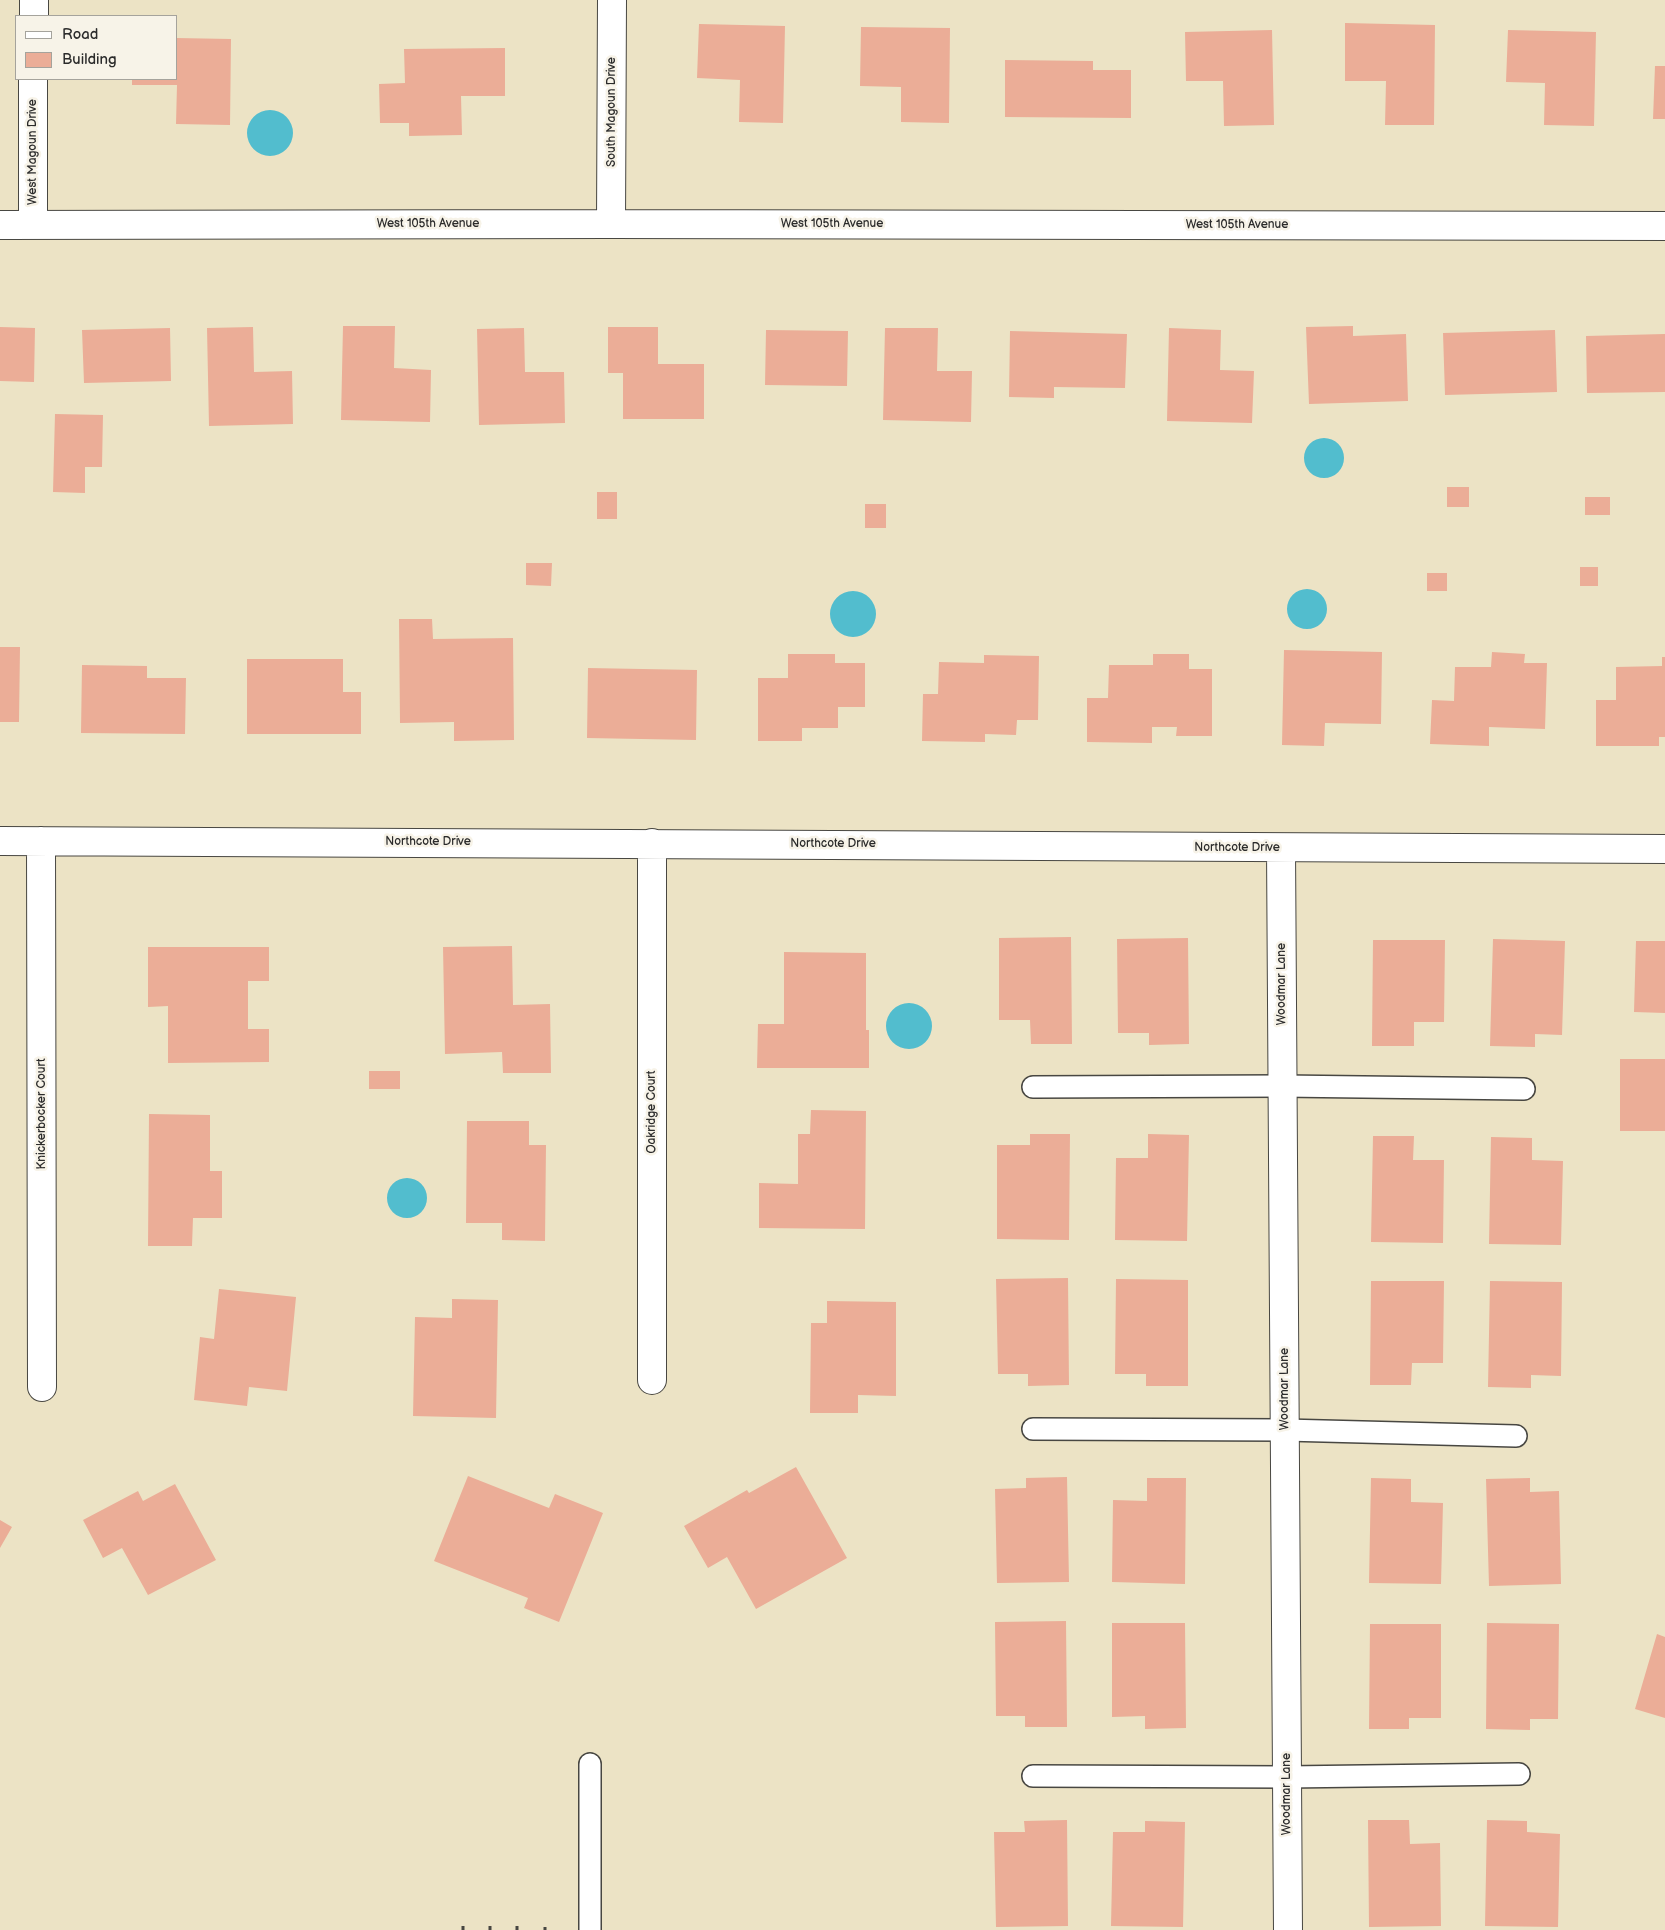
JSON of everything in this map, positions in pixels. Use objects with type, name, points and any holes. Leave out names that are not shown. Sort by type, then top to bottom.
[{"type":"street","points":[[34,0],[34,15]]},
{"type":"street","name":"South Magoun Drive","points":[[611,224],[612,0]]},
{"type":"street","name":"West Magoun Drive","points":[[33,80],[33,225]]},
{"type":"street","name":"West 105th Avenue","points":[[0,225],[1665,226]]},
{"type":"street","name":"Northcote Drive","points":[[0,841],[1665,849]]},
{"type":"street","name":"Knickerbocker Court","points":[[41,841],[42,1387]]},
{"type":"street","name":"Oakridge Court","points":[[652,843],[652,1380]]},
{"type":"street","name":"Woodmar Lane","points":[[1281,848],[1288,1930]]},
{"type":"lane","points":[[1033,1087],[1282,1086],[1524,1089]]},
{"type":"lane","points":[[1033,1429],[1285,1430],[1516,1436]]},
{"type":"lane","points":[[590,1764],[590,1930]]},
{"type":"lane","points":[[1033,1776],[1287,1777],[1519,1774]]},
{"type":"water","points":[[270,110],[283,114],[289,120],[293,133],[289,146],[283,152],[270,156],[257,152],[251,146],[247,133],[251,120],[257,114]]},
{"type":"water","points":[[1324,438],[1338,444],[1344,458],[1338,472],[1324,478],[1310,472],[1304,458],[1310,444]]},
{"type":"water","points":[[1311,589],[1318,592],[1324,598],[1327,609],[1326,617],[1318,626],[1311,629],[1303,629],[1296,626],[1288,617],[1287,605],[1290,598],[1299,590]]},
{"type":"water","points":[[853,591],[866,595],[872,601],[876,614],[872,627],[866,633],[853,637],[840,633],[834,627],[830,614],[834,601],[840,595]]},
{"type":"water","points":[[909,1003],[922,1007],[928,1013],[932,1026],[928,1039],[922,1045],[909,1049],[896,1045],[890,1039],[886,1026],[890,1013],[896,1007]]},
{"type":"water","points":[[403,1178],[411,1178],[418,1181],[424,1187],[427,1198],[424,1209],[418,1215],[411,1218],[403,1218],[396,1215],[390,1209],[387,1202],[387,1194],[390,1187],[396,1181]]},
{"type":"building","points":[[1345,23],[1435,25],[1434,125],[1385,125],[1386,81],[1345,81]]},
{"type":"building","points":[[699,24],[785,26],[783,123],[739,122],[740,80],[697,78]]},
{"type":"building","points":[[861,27],[950,28],[949,123],[901,122],[901,87],[860,86]]},
{"type":"building","points":[[1272,30],[1274,125],[1224,126],[1223,81],[1186,81],[1185,32]]},
{"type":"building","points":[[1508,30],[1596,32],[1594,126],[1544,125],[1545,83],[1506,82]]},
{"type":"building","points":[[178,38],[231,39],[230,125],[176,124],[177,85],[132,85],[132,80],[178,80]]},
{"type":"building","points":[[505,48],[505,96],[461,96],[462,135],[409,136],[409,123],[380,123],[379,84],[405,83],[404,49]]},
{"type":"building","points":[[1005,60],[1093,61],[1093,70],[1131,70],[1131,118],[1005,117]]},
{"type":"building","points":[[1655,66],[1665,66],[1665,119],[1653,119]]},
{"type":"building","points":[[343,326],[395,326],[394,368],[431,370],[430,422],[341,420]]},
{"type":"building","points":[[1353,326],[1353,336],[1406,334],[1408,401],[1309,404],[1306,327]]},
{"type":"building","points":[[0,327],[35,328],[34,382],[0,381]]},
{"type":"building","points":[[253,327],[254,372],[292,371],[293,424],[209,426],[207,328]]},
{"type":"building","points":[[608,327],[658,327],[658,364],[704,364],[704,419],[623,419],[623,373],[608,373]]},
{"type":"building","points":[[170,328],[171,381],[84,383],[82,330]]},
{"type":"building","points":[[524,328],[525,372],[564,372],[565,423],[479,425],[477,329]]},
{"type":"building","points":[[885,328],[938,328],[937,371],[972,371],[971,422],[883,420]]},
{"type":"building","points":[[1169,328],[1221,330],[1220,370],[1254,371],[1252,423],[1167,421]]},
{"type":"building","points":[[766,330],[848,331],[847,386],[765,385]]},
{"type":"building","points":[[1555,330],[1557,392],[1445,395],[1443,333]]},
{"type":"building","points":[[1010,331],[1127,334],[1125,388],[1054,387],[1054,398],[1009,397]]},
{"type":"building","points":[[1665,334],[1665,392],[1587,393],[1586,336]]},
{"type":"building","points":[[55,414],[103,415],[102,467],[85,467],[85,493],[53,492]]},
{"type":"building","points":[[1447,487],[1469,487],[1469,507],[1447,507]]},
{"type":"building","points":[[597,492],[617,492],[617,519],[597,519]]},
{"type":"building","points":[[1585,497],[1610,497],[1610,515],[1585,515]]},
{"type":"building","points":[[865,504],[886,504],[886,528],[865,528]]},
{"type":"building","points":[[526,563],[552,563],[551,586],[526,585]]},
{"type":"building","points":[[1580,567],[1598,567],[1598,586],[1580,586]]},
{"type":"building","points":[[1427,573],[1447,573],[1447,591],[1427,591]]},
{"type":"building","points":[[399,619],[432,619],[433,639],[513,638],[514,740],[454,741],[454,722],[400,723]]},
{"type":"building","points":[[0,647],[20,647],[19,722],[0,722]]},
{"type":"building","points":[[1284,650],[1382,652],[1381,724],[1325,723],[1324,746],[1282,745]]},
{"type":"building","points":[[1492,652],[1525,654],[1524,663],[1547,663],[1545,729],[1489,727],[1489,746],[1430,744],[1432,700],[1454,701],[1455,667],[1491,667]]},
{"type":"building","points":[[788,654],[835,654],[835,663],[865,663],[865,707],[838,707],[838,728],[802,728],[802,741],[758,741],[758,678],[788,678]]},
{"type":"building","points":[[1153,654],[1189,654],[1189,669],[1212,669],[1212,736],[1176,736],[1177,727],[1152,727],[1152,743],[1087,742],[1087,698],[1108,698],[1109,665],[1153,665]]},
{"type":"building","points":[[984,655],[1039,656],[1038,720],[1017,720],[1016,735],[985,734],[985,742],[922,741],[923,694],[938,694],[939,662],[984,663]]},
{"type":"building","points":[[1662,657],[1665,657],[1665,737],[1659,737],[1659,746],[1596,746],[1596,700],[1616,700],[1616,667],[1662,666]]},
{"type":"building","points":[[247,659],[343,659],[343,692],[361,692],[361,734],[247,734]]},
{"type":"building","points":[[82,665],[147,666],[147,678],[186,678],[185,734],[81,733]]},
{"type":"building","points":[[588,668],[697,670],[696,740],[587,738]]},
{"type":"building","points":[[1071,937],[1072,1044],[1031,1044],[1030,1020],[999,1020],[999,938]]},
{"type":"building","points":[[1188,938],[1189,1044],[1149,1045],[1149,1033],[1118,1033],[1117,939]]},
{"type":"building","points":[[1493,939],[1565,941],[1562,1035],[1535,1034],[1535,1047],[1490,1046]]},
{"type":"building","points":[[1373,940],[1445,940],[1444,1022],[1414,1022],[1414,1046],[1372,1046]]},
{"type":"building","points":[[1636,941],[1665,941],[1665,1013],[1634,1012]]},
{"type":"building","points":[[512,946],[513,1005],[550,1004],[551,1073],[503,1073],[502,1052],[445,1054],[443,947]]},
{"type":"building","points":[[148,947],[269,947],[269,981],[248,981],[248,1029],[269,1029],[269,1062],[168,1063],[168,1006],[148,1007]]},
{"type":"building","points":[[784,952],[866,953],[866,1030],[869,1030],[869,1068],[757,1068],[758,1024],[784,1024]]},
{"type":"building","points":[[1620,1059],[1665,1059],[1665,1131],[1620,1131]]},
{"type":"building","points":[[369,1071],[400,1071],[400,1089],[369,1089]]},
{"type":"building","points":[[811,1110],[866,1111],[865,1229],[759,1228],[759,1183],[798,1184],[798,1134],[810,1134]]},
{"type":"building","points":[[149,1114],[210,1115],[210,1171],[222,1171],[222,1218],[193,1218],[192,1246],[148,1246]]},
{"type":"building","points":[[467,1121],[529,1121],[529,1145],[546,1145],[545,1241],[502,1240],[502,1223],[466,1223]]},
{"type":"building","points":[[1030,1134],[1070,1134],[1069,1240],[997,1239],[997,1145],[1030,1145]]},
{"type":"building","points":[[1148,1134],[1189,1135],[1187,1241],[1115,1240],[1116,1158],[1148,1158]]},
{"type":"building","points":[[1373,1136],[1414,1136],[1413,1160],[1444,1160],[1443,1243],[1371,1242]]},
{"type":"building","points":[[1491,1137],[1532,1138],[1532,1160],[1563,1161],[1561,1245],[1489,1244]]},
{"type":"building","points":[[1068,1278],[1069,1385],[1028,1386],[1028,1374],[998,1374],[996,1279]]},
{"type":"building","points":[[1116,1279],[1188,1280],[1188,1386],[1146,1386],[1146,1374],[1115,1374]]},
{"type":"building","points":[[1371,1281],[1444,1281],[1443,1363],[1412,1363],[1411,1385],[1370,1385]]},
{"type":"building","points":[[1490,1281],[1562,1282],[1561,1376],[1531,1375],[1531,1388],[1488,1387]]},
{"type":"building","points":[[219,1289],[296,1297],[287,1391],[249,1387],[247,1406],[194,1400],[200,1337],[214,1339]]},
{"type":"building","points":[[452,1299],[498,1300],[496,1418],[413,1416],[415,1317],[452,1318]]},
{"type":"building","points":[[827,1301],[896,1302],[896,1396],[858,1395],[858,1413],[810,1413],[811,1323],[827,1323]]},
{"type":"building","points":[[796,1467],[847,1558],[756,1609],[727,1557],[708,1568],[684,1526],[747,1490],[749,1493]]},
{"type":"building","points":[[468,1476],[549,1508],[555,1494],[603,1513],[559,1622],[524,1608],[528,1598],[434,1561]]},
{"type":"building","points":[[1067,1477],[1069,1582],[997,1583],[995,1489],[1026,1488],[1026,1478]]},
{"type":"building","points":[[1147,1478],[1186,1478],[1185,1584],[1112,1582],[1113,1500],[1147,1501]]},
{"type":"building","points":[[1371,1478],[1411,1479],[1411,1502],[1443,1503],[1441,1584],[1369,1583]]},
{"type":"building","points":[[1530,1478],[1530,1492],[1559,1491],[1561,1584],[1489,1586],[1486,1479]]},
{"type":"building","points":[[175,1484],[216,1560],[148,1595],[122,1548],[103,1558],[83,1520],[138,1491],[143,1501]]},
{"type":"building","points":[[0,1520],[12,1527],[0,1548]]},
{"type":"building","points":[[1066,1621],[1067,1727],[1025,1727],[1025,1716],[996,1716],[995,1622]]},
{"type":"building","points":[[1112,1623],[1185,1623],[1186,1728],[1145,1729],[1145,1716],[1112,1717]]},
{"type":"building","points":[[1487,1623],[1559,1624],[1558,1719],[1530,1719],[1530,1730],[1486,1729]]},
{"type":"building","points":[[1370,1624],[1441,1624],[1441,1718],[1409,1718],[1409,1729],[1369,1729]]},
{"type":"building","points":[[1657,1634],[1665,1637],[1665,1718],[1635,1709]]},
{"type":"building","points":[[1067,1820],[1068,1926],[996,1927],[994,1832],[1025,1832],[1024,1821]]},
{"type":"building","points":[[1368,1820],[1409,1820],[1410,1844],[1440,1843],[1441,1926],[1369,1927]]},
{"type":"building","points":[[1487,1820],[1527,1821],[1527,1832],[1560,1834],[1558,1927],[1485,1926]]},
{"type":"building","points":[[1145,1821],[1185,1822],[1183,1927],[1111,1926],[1113,1832],[1145,1832]]}]
